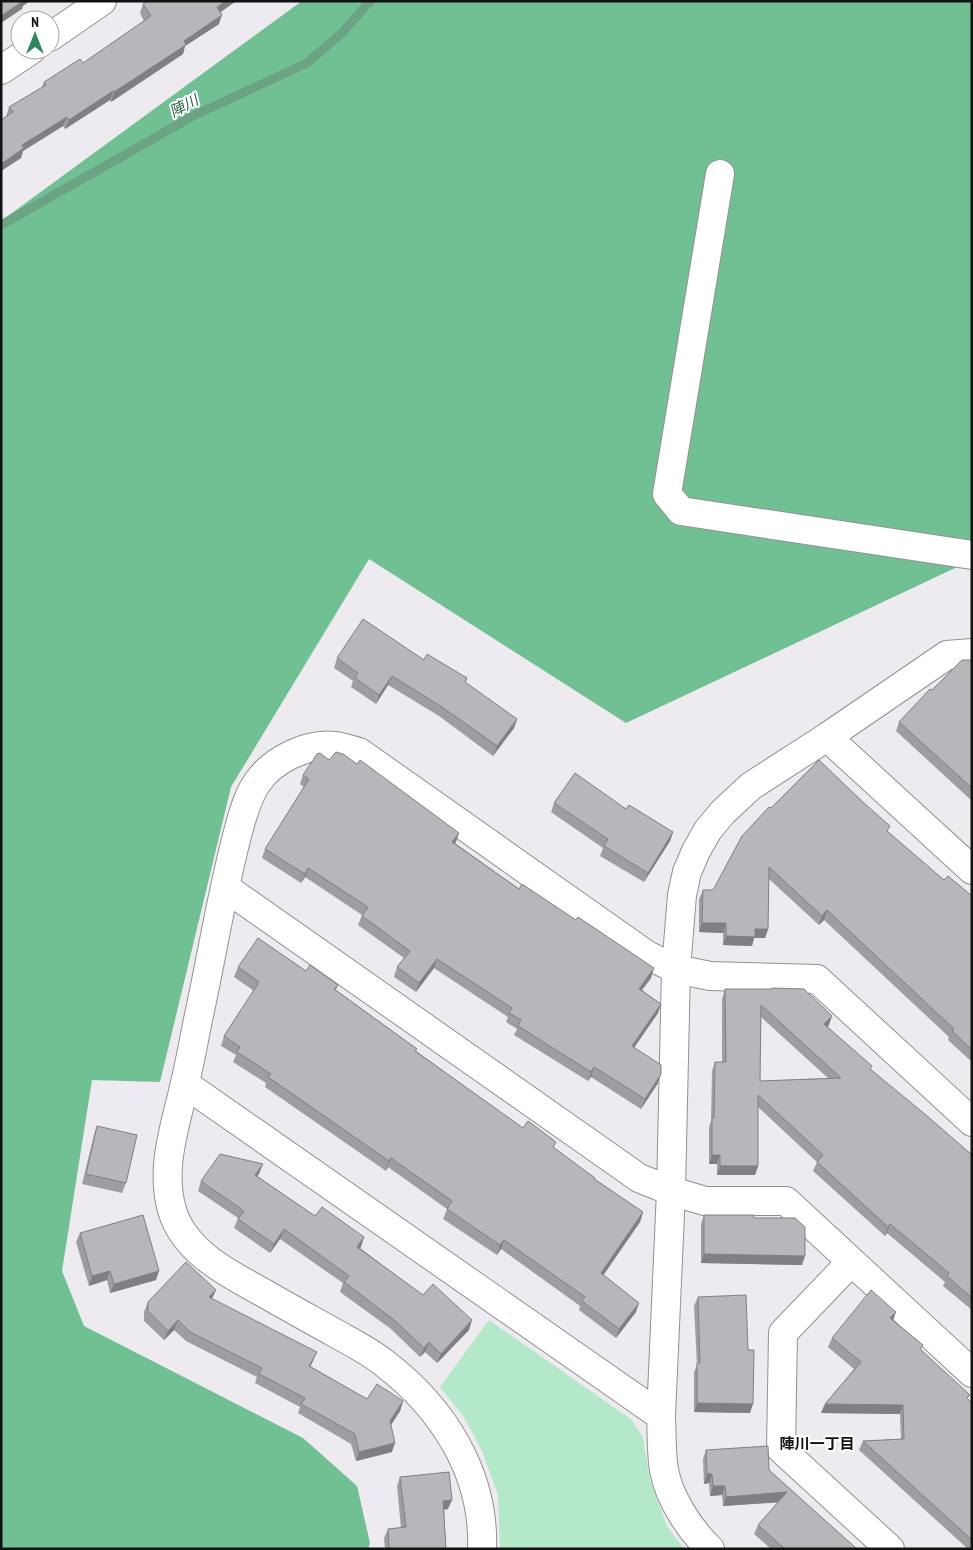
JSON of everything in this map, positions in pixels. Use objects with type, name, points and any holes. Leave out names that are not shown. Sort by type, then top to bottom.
[{"type":"street","points":[[60,30],[102,1]]},
{"type":"street","points":[[1,70],[16,60]]},
{"type":"street","points":[[720,174],[668,494],[681,511],[972,554]]},
{"type":"street","points":[[710,1549],[688,1523],[669,1487],[664,1470],[661,1416],[671,1191],[676,969],[685,880],[696,851],[708,830],[723,812],[751,786],[947,655],[972,653]]},
{"type":"street","points":[[827,737],[972,870]]},
{"type":"street","points":[[482,1549],[483,1533],[475,1486],[451,1433],[432,1408],[384,1363],[364,1349],[236,1278],[209,1260],[191,1244],[180,1229],[172,1211],[167,1169],[170,1148],[226,888],[248,800],[258,781],[274,765],[311,747],[333,746],[359,752],[647,955],[676,969],[710,976],[817,979],[972,1122]]},
{"type":"street","points":[[226,888],[638,1178],[671,1191],[705,1201],[786,1201],[972,1373]]},
{"type":"street","points":[[185,1084],[661,1416]]},
{"type":"street","points":[[851,1262],[783,1333],[781,1449],[890,1549]]},
{"type":"green space","points":[[302,1],[972,1],[972,560],[626,723],[369,559],[231,787],[160,1082],[92,1080],[62,1271],[84,1326],[303,1438],[357,1486],[370,1543],[368,1549],[1,1549],[1,221]]},
{"type":"green space","points":[[489,1320],[632,1420],[643,1438],[650,1480],[667,1526],[684,1549],[500,1549],[498,1495],[482,1451],[464,1417],[440,1387]]},
{"type":"building","points":[[1,1],[23,1],[1,16]]},
{"type":"building","points":[[148,1],[226,1],[217,7],[222,15],[184,41],[186,45],[69,120],[67,117],[22,145],[24,148],[1,164],[1,120],[13,112],[9,107],[46,85],[44,82],[80,59],[83,63],[151,16],[143,4]]},
{"type":"building","points":[[363,619],[424,660],[427,654],[467,678],[465,682],[517,719],[497,746],[442,707],[392,676],[379,695],[355,678],[358,673],[337,658]]},
{"type":"building","points":[[962,660],[972,660],[972,788],[899,722],[930,689],[932,690]]},
{"type":"building","points":[[336,752],[343,754],[357,764],[360,760],[459,833],[452,842],[519,889],[522,884],[576,920],[578,917],[654,968],[639,989],[661,1004],[632,1046],[661,1065],[661,1074],[645,1099],[594,1067],[591,1072],[518,1026],[521,1020],[509,1013],[512,1008],[437,959],[419,983],[397,967],[410,951],[362,916],[368,907],[308,868],[305,874],[265,849],[309,779],[303,775],[317,754],[320,753],[329,760]]},
{"type":"building","points":[[819,760],[890,826],[887,831],[944,880],[948,876],[972,896],[972,1050],[952,1031],[954,1029],[827,910],[822,916],[769,867],[768,929],[755,929],[755,937],[726,936],[726,923],[702,923],[703,890],[713,890],[742,836],[769,807],[771,808]]},
{"type":"building","points":[[575,773],[626,809],[629,805],[673,832],[648,873],[604,846],[608,839],[554,803]]},
{"type":"building","points":[[258,938],[306,971],[310,965],[338,985],[334,989],[417,1049],[415,1051],[523,1128],[528,1121],[556,1142],[553,1147],[594,1179],[643,1212],[601,1273],[639,1303],[619,1329],[582,1301],[585,1297],[504,1240],[500,1245],[447,1209],[452,1201],[391,1158],[389,1161],[268,1077],[271,1074],[237,1052],[240,1047],[224,1036],[259,982],[238,967]]},
{"type":"building","points":[[725,989],[804,989],[832,1016],[824,1024],[872,1066],[870,1069],[972,1155],[972,1298],[947,1276],[949,1273],[890,1224],[888,1227],[817,1162],[823,1155],[758,1095],[758,1166],[720,1166],[720,1155],[712,1155],[715,1062],[726,1062]],"holes":[[[761,1005],[841,1078],[760,1081]]]},
{"type":"building","points":[[97,1126],[137,1135],[126,1183],[86,1174]]},
{"type":"building","points":[[220,1154],[263,1164],[255,1175],[315,1216],[322,1207],[364,1237],[357,1247],[423,1295],[433,1284],[472,1320],[441,1354],[429,1342],[424,1348],[394,1320],[344,1282],[349,1276],[284,1229],[274,1244],[238,1219],[244,1211],[201,1181]]},
{"type":"building","points":[[143,1215],[159,1271],[114,1284],[110,1271],[92,1276],[80,1233]]},
{"type":"building","points":[[704,1215],[754,1215],[754,1218],[795,1218],[805,1227],[805,1256],[704,1254]]},
{"type":"building","points":[[186,1262],[216,1290],[209,1297],[317,1352],[309,1366],[367,1399],[377,1384],[403,1401],[390,1421],[395,1443],[359,1452],[355,1434],[301,1404],[305,1398],[259,1374],[262,1368],[190,1332],[178,1320],[168,1331],[148,1311],[148,1302]]},
{"type":"building","points":[[871,1290],[896,1312],[890,1318],[923,1345],[920,1349],[970,1395],[967,1398],[972,1403],[972,1540],[863,1441],[904,1439],[903,1405],[825,1404],[861,1362],[832,1338]]},
{"type":"building","points":[[746,1295],[748,1350],[754,1350],[753,1404],[697,1403],[697,1363],[700,1363],[698,1297]]},
{"type":"building","points":[[768,1446],[769,1470],[857,1549],[785,1549],[758,1525],[787,1492],[726,1497],[725,1486],[713,1486],[712,1474],[707,1474],[706,1450]]},
{"type":"building","points":[[449,1472],[452,1500],[443,1501],[446,1549],[389,1549],[388,1529],[406,1527],[400,1477]]},
{"type":"waterway","name":"陣川","points":[[1,225],[193,116],[307,63],[343,32],[370,1]]},
{"type":"district","name":"陣川一丁目","points":[[817,1444]]}]
